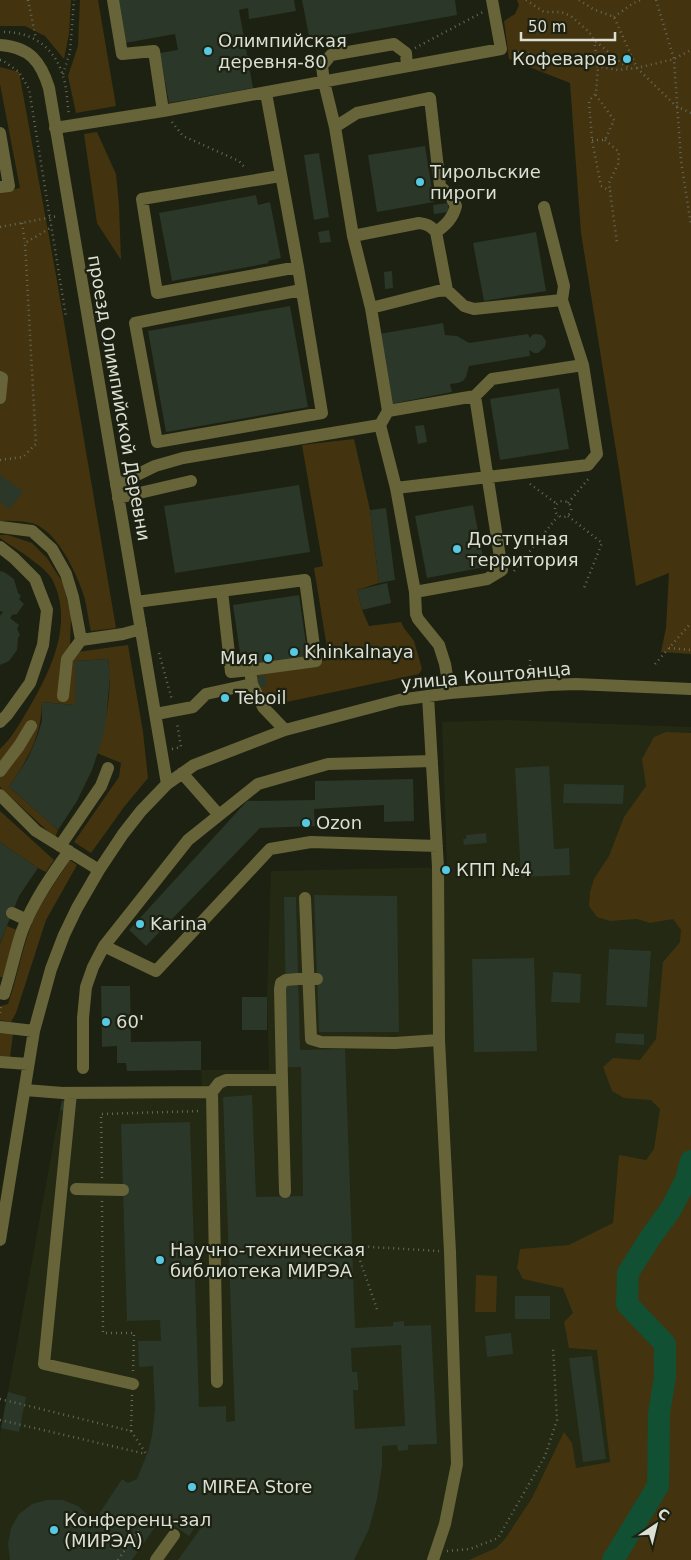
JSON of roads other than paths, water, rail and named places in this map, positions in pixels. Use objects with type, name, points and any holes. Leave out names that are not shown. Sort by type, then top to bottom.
[{"type":"street","points":[[113,0],[122,54],[154,51],[163,111]]},
{"type":"street","points":[[55,128],[266,93],[501,49],[493,3]]},
{"type":"street","points":[[407,66],[406,53],[394,44],[331,55],[322,66],[335,127],[353,236],[371,308],[388,411],[380,425],[396,488],[415,592],[416,614],[439,645],[445,664],[450,693]]},
{"type":"street","name":"проезд Олимпийской Деревни","points":[[0,45],[30,54],[44,72],[49,88],[167,784]]},
{"type":"street","points":[[266,93],[298,267],[322,413],[157,442],[135,323],[301,290]]},
{"type":"street","points":[[335,127],[357,113],[430,98],[440,186],[451,197],[456,206],[454,214],[436,232]]},
{"type":"street","points":[[0,133],[9,186],[0,187]]},
{"type":"street","points":[[280,176],[142,199],[156,293],[298,267]]},
{"type":"street","points":[[396,488],[588,465],[597,454],[583,365],[562,300],[564,286],[544,207]]},
{"type":"street","points":[[353,236],[419,223],[426,224],[436,232],[447,290],[464,306],[474,309],[562,300]]},
{"type":"street","points":[[371,308],[447,290]]},
{"type":"street","points":[[388,411],[475,396],[492,379],[583,365]]},
{"type":"street","points":[[0,376],[2,378],[0,398]]},
{"type":"street","points":[[415,592],[488,579],[502,570],[475,396]]},
{"type":"street","points":[[116,485],[155,466],[183,458],[380,425]]},
{"type":"street","points":[[118,498],[191,481]]},
{"type":"street","points":[[0,527],[32,531],[52,549],[66,574],[73,597],[81,640]]},
{"type":"street","points":[[0,547],[35,579],[47,610],[42,645],[30,683],[0,722]]},
{"type":"street","points":[[136,602],[222,590],[305,580],[316,661],[231,672],[222,590]]},
{"type":"street","points":[[63,696],[67,659],[81,640],[123,634],[141,629]]},
{"type":"street","points":[[250,670],[252,684],[263,707],[285,730]]},
{"type":"street","points":[[156,714],[193,707],[206,694],[252,684]]},
{"type":"street","name":"улица Коштоянца","points":[[0,1240],[34,1031],[51,969],[64,935],[98,870],[122,834],[167,784],[194,765],[285,730],[400,700],[450,693],[549,685],[691,689]]},
{"type":"street","points":[[428,696],[437,846],[439,1040],[450,1252],[457,1464],[435,1556]]},
{"type":"street","points":[[0,772],[31,726]]},
{"type":"street","points":[[83,1068],[83,1018],[86,987],[92,968],[104,946],[188,840],[258,784],[328,764],[432,761]]},
{"type":"street","points":[[0,993],[4,994],[22,932],[36,901],[54,873],[65,849],[101,786],[108,768]]},
{"type":"street","points":[[182,773],[219,815]]},
{"type":"street","points":[[0,795],[36,831],[98,870]]},
{"type":"street","points":[[104,946],[156,971],[270,849],[311,842],[437,846]]},
{"type":"street","points":[[305,898],[311,1040],[321,1042],[395,1043],[439,1040]]},
{"type":"street","points":[[12,913],[27,920]]},
{"type":"street","points":[[285,1192],[280,989],[281,983],[286,980],[317,978]]},
{"type":"street","points":[[0,1027],[34,1031]]},
{"type":"street","points":[[0,1062],[28,1064]]},
{"type":"street","points":[[217,1382],[212,1092],[219,1084],[226,1080],[282,1080]]},
{"type":"street","points":[[25,1090],[45,1093],[212,1092]]},
{"type":"street","points":[[71,1093],[44,1364],[133,1384]]},
{"type":"street","points":[[62,1188],[123,1190]]},
{"type":"street","points":[[156,1560],[174,1535]]},
{"type":"waterway","points":[[613,1560],[658,1486],[659,1413],[665,1377],[665,1344],[627,1304],[628,1273],[671,1209],[686,1180],[691,1161]]},
{"type":"place","name":"Олимпийская деревня-80","points":[[208,51]]},
{"type":"place","name":"Кофеваров","points":[[627,59]]},
{"type":"place","name":"Тирольские пироги","points":[[420,182]]},
{"type":"place","name":"Доступная территория","points":[[457,549]]},
{"type":"place","name":"Khinkalnaya","points":[[294,652]]},
{"type":"place","name":"Мия","points":[[268,658]]},
{"type":"place","name":"Teboil","points":[[225,698]]},
{"type":"place","name":"Ozon","points":[[306,823]]},
{"type":"place","name":"КПП №4","points":[[446,870]]},
{"type":"place","name":"Karina","points":[[140,924]]},
{"type":"place","name":"60'","points":[[106,1022]]},
{"type":"place","name":"Научно-техническая библиотека МИРЭА","points":[[160,1260]]},
{"type":"place","name":"MIREA Store","points":[[192,1487]]},
{"type":"place","name":"Конференц-зал (МИРЭА)","points":[[54,1530]]}]
